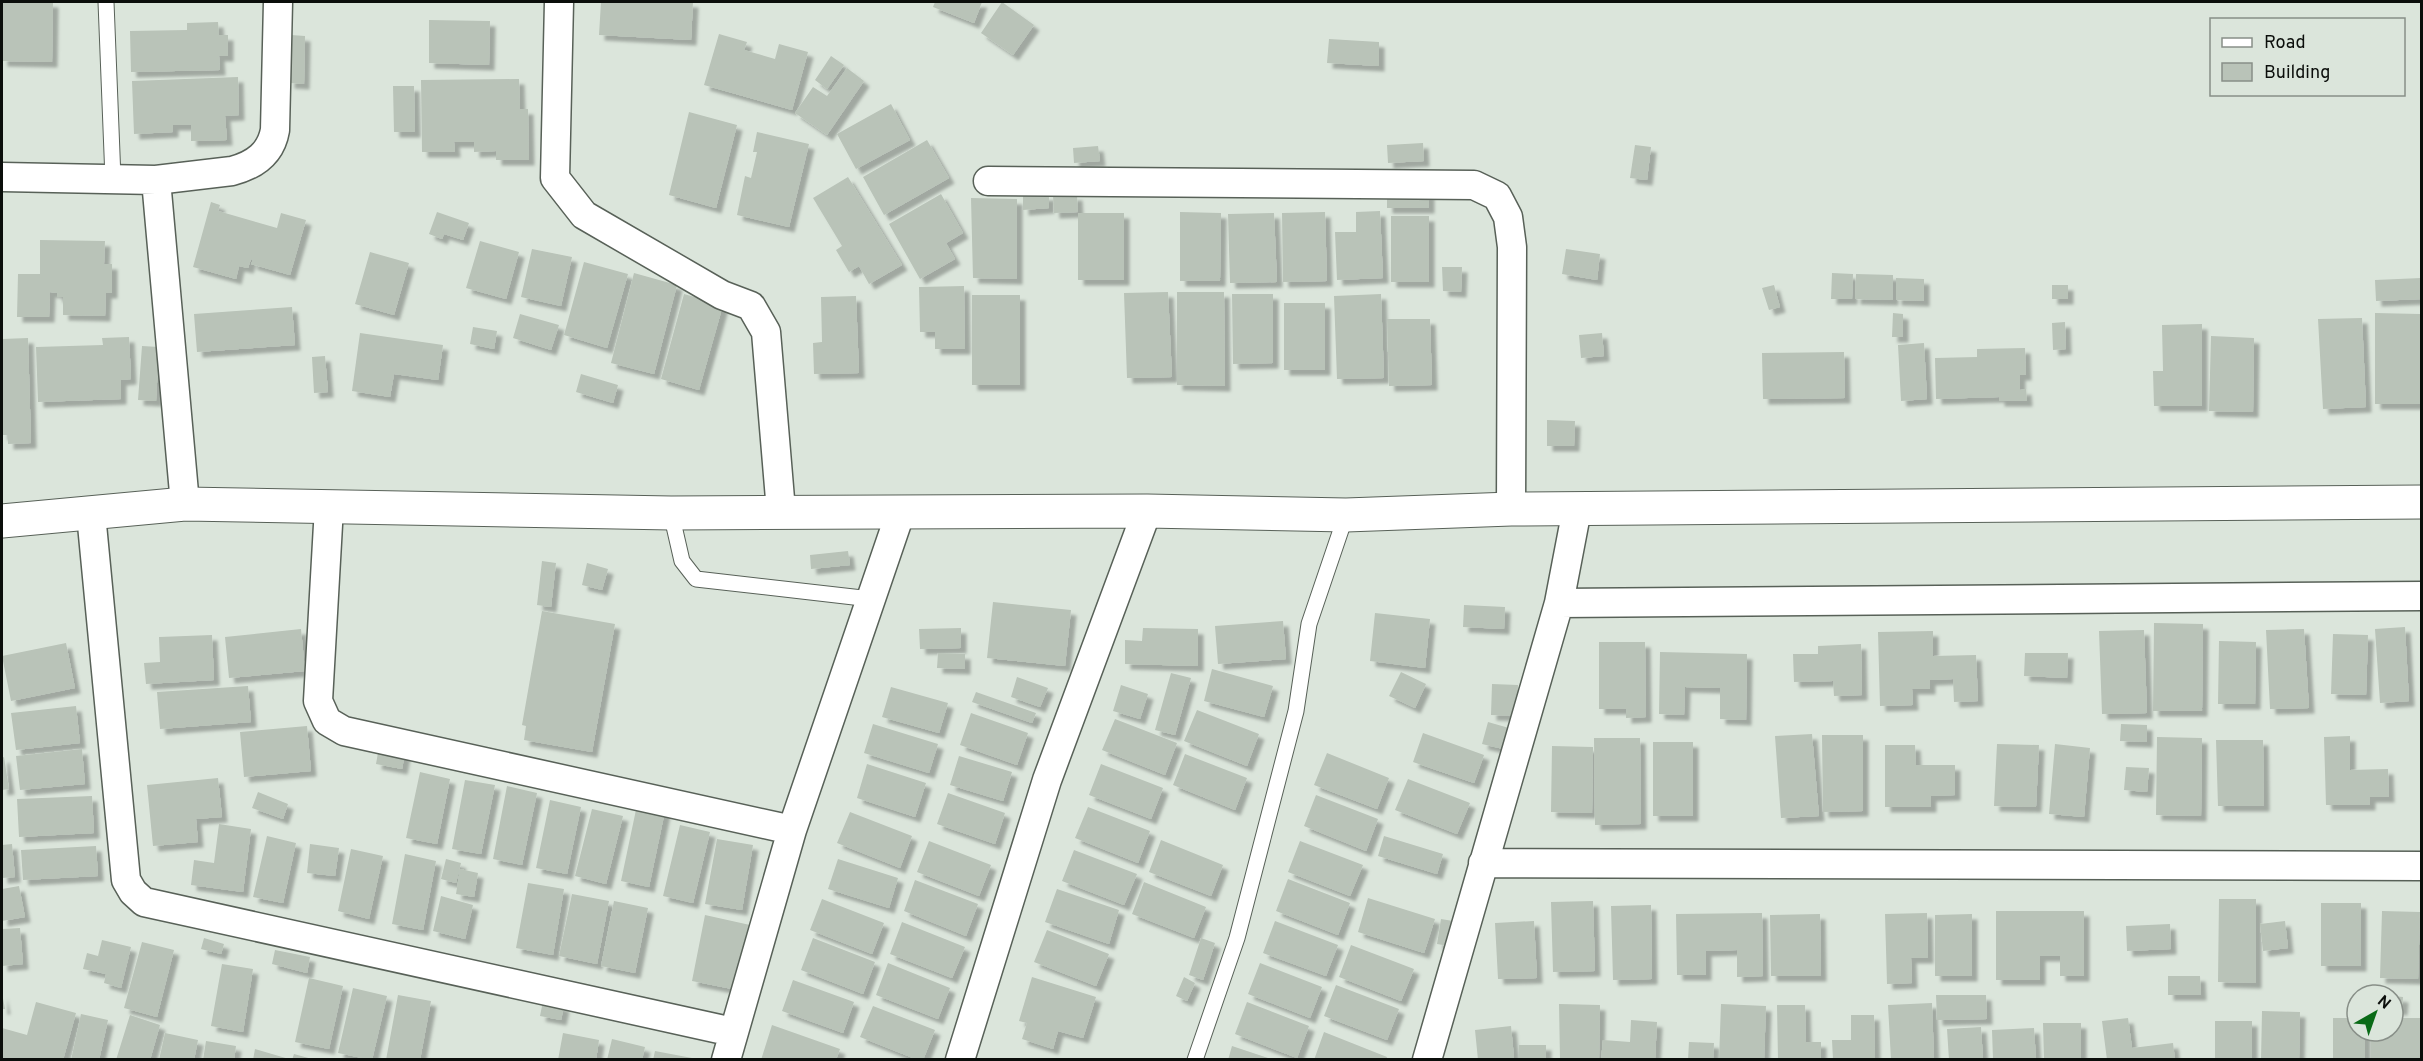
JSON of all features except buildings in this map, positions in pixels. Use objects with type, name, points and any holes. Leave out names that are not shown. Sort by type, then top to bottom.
[{"type":"street","points":[[2,177],[156,180],[238,170],[256,161],[266,153],[273,142],[275,130],[278,2]]},
{"type":"street","points":[[560,2],[555,178],[584,214],[722,295],[751,306],[766,332],[781,512]]},
{"type":"street","points":[[156,180],[185,504]]},
{"type":"street","points":[[988,181],[1474,185],[1497,196],[1508,217],[1512,247],[1511,509]]},
{"type":"street","points":[[2,521],[185,504],[671,513],[1147,511],[1346,515],[1511,509],[2421,502]]},
{"type":"street","points":[[329,507],[318,701],[327,721],[344,731],[792,830]]},
{"type":"street","points":[[1427,1059],[1559,603],[1577,509]]},
{"type":"street","points":[[726,1059],[792,830],[901,511]]},
{"type":"street","points":[[960,1059],[1047,780],[1147,511]]},
{"type":"street","points":[[91,514],[126,880],[133,892],[144,902],[733,1032]]},
{"type":"street","points":[[1559,603],[2421,596]]},
{"type":"street","points":[[1483,863],[2421,866]]},
{"type":"lane","points":[[106,2],[113,179]]},
{"type":"lane","points":[[671,513],[682,561],[696,579],[871,599]]},
{"type":"lane","points":[[1195,1059],[1237,938],[1296,711],[1309,624],[1346,515]]}]
